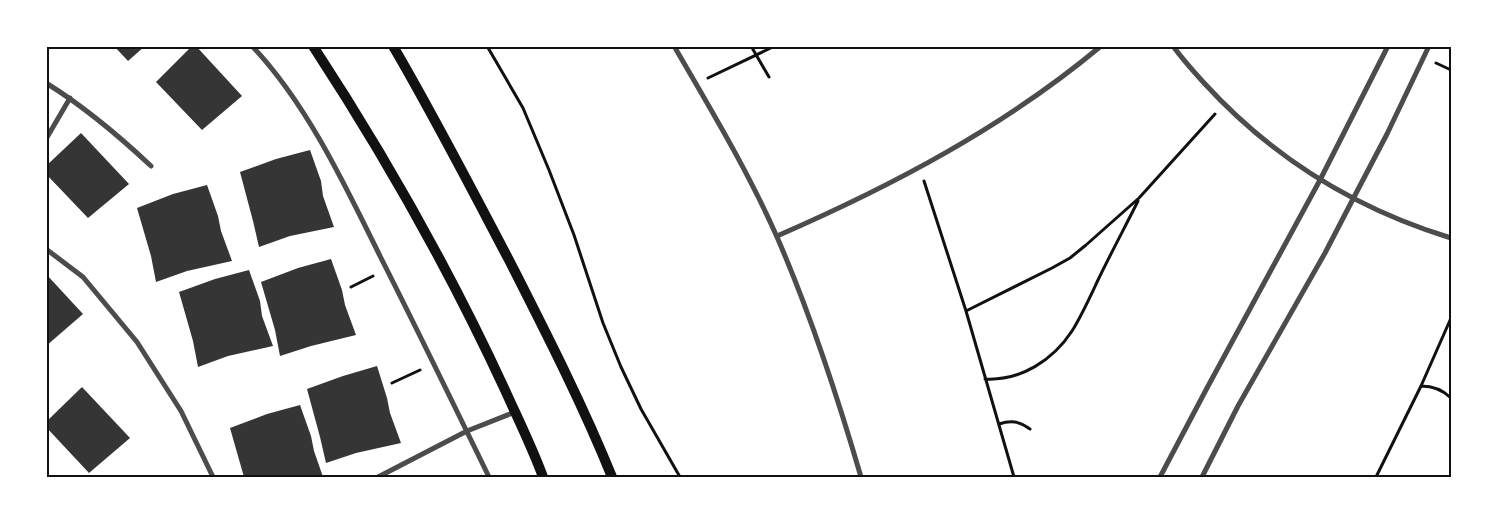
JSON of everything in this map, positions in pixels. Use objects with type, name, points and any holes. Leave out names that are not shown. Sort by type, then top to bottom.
[{"type":"main road","points":[[313,46],[412,209],[478,333],[543,477]]},
{"type":"main road","points":[[393,46],[468,182],[532,306],[594,433],[612,477]]},
{"type":"street","points":[[252,46],[297,103],[345,184],[489,477]]},
{"type":"street","points":[[674,46],[752,183],[777,236],[806,305],[831,375],[861,477]]},
{"type":"street","points":[[777,236],[890,184],[944,154],[1048,86],[1101,46]]},
{"type":"street","points":[[1173,46],[1182,59],[1224,104],[1270,145],[1320,180],[1353,199],[1416,227],[1451,238]]},
{"type":"street","points":[[1160,477],[1320,180],[1388,46]]},
{"type":"street","points":[[1202,477],[1238,406],[1353,199],[1387,134],[1429,46]]},
{"type":"street","points":[[46,83],[96,117],[151,166]]},
{"type":"street","points":[[46,139],[70,98]]},
{"type":"street","points":[[46,249],[83,277],[137,342],[181,411],[212,477]]},
{"type":"street","points":[[378,477],[467,431],[515,412]]},
{"type":"path","points":[[494,46],[488,48],[523,108],[549,170],[574,235],[603,323],[621,367],[641,409],[680,477]]},
{"type":"path","points":[[751,46],[769,77]]},
{"type":"path","points":[[696,84],[775,46]]},
{"type":"path","points":[[966,311],[1070,258],[1086,246],[1139,198],[1224,104]]},
{"type":"path","points":[[920,167],[966,311],[1014,477]]},
{"type":"path","points":[[986,379],[1009,377],[1028,370],[1051,356],[1065,341],[1073,329],[1139,198]]},
{"type":"path","points":[[351,287],[387,269]]},
{"type":"path","points":[[1376,477],[1451,318]]},
{"type":"path","points":[[392,384],[434,364]]},
{"type":"path","points":[[1420,386],[1430,386],[1451,398]]},
{"type":"path","points":[[999,424],[1015,421],[1030,429]]},
{"type":"building","points":[[114,46],[145,46],[128,61]]},
{"type":"building","points":[[192,46],[196,46],[242,96],[202,130],[156,82]]},
{"type":"building","points":[[81,133],[129,184],[88,218],[46,174],[46,166]]},
{"type":"building","points":[[310,150],[334,227],[290,236],[259,247],[240,172],[276,159]]},
{"type":"building","points":[[207,185],[232,261],[187,271],[156,282],[151,256],[137,208],[173,194]]},
{"type":"building","points":[[331,259],[356,335],[280,356],[275,330],[261,282],[298,268]]},
{"type":"building","points":[[249,270],[273,346],[228,356],[198,367],[193,341],[179,292],[215,279]]},
{"type":"building","points":[[46,274],[83,314],[46,346]]},
{"type":"building","points":[[377,366],[390,413],[401,443],[356,453],[326,463],[307,389]]},
{"type":"building","points":[[82,387],[130,438],[89,473],[46,427],[46,422]]},
{"type":"building","points":[[300,405],[323,477],[244,477],[230,428],[267,414]]}]
